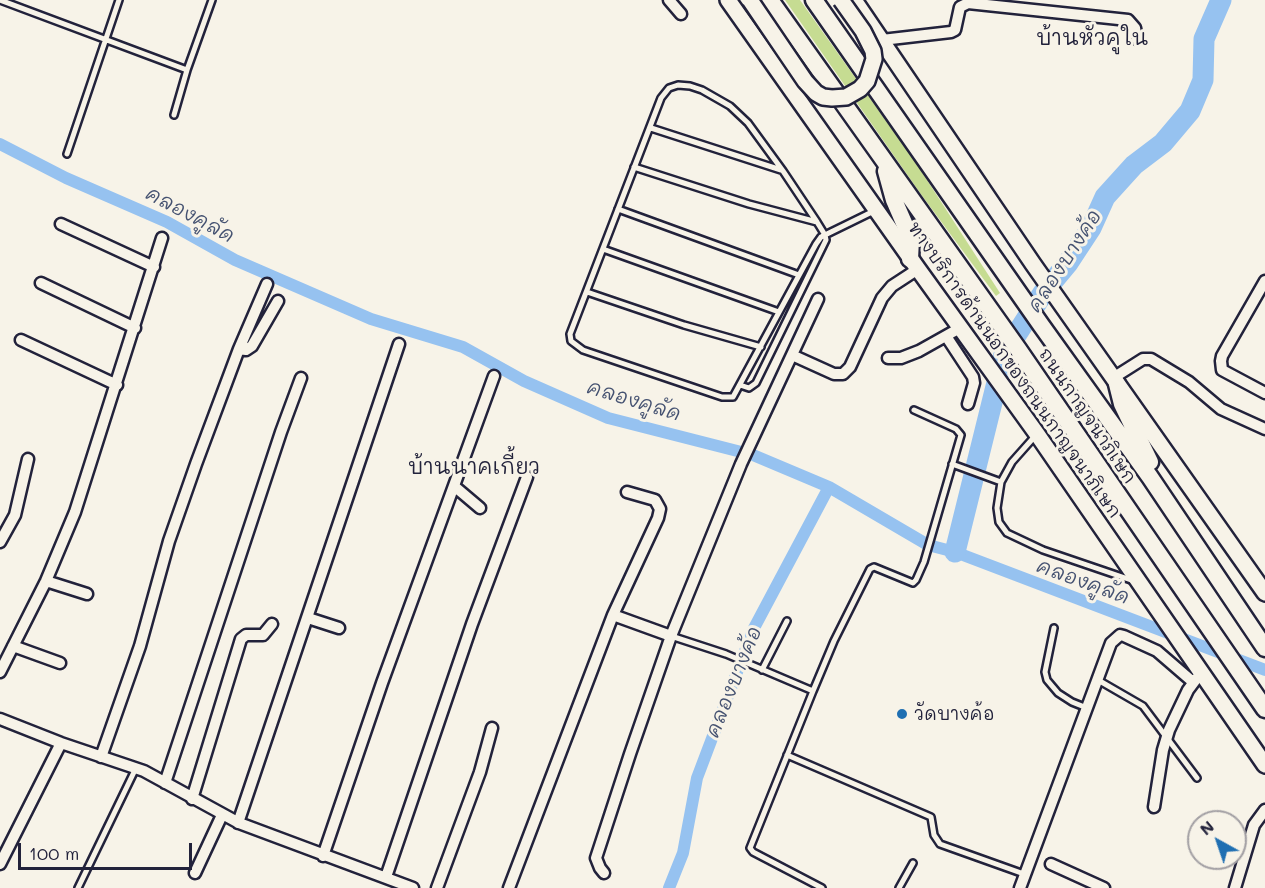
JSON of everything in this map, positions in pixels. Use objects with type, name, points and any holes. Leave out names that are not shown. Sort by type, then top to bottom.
[{"type":"highway","name":"ถนนกาญจนาภิเษก","points":[[770,0],[1018,349],[1265,709]]},
{"type":"highway","name":"ถนนกาญจนาภิเษก","points":[[814,0],[1150,477],[1264,647]]},
{"type":"highway","points":[[884,162],[894,200],[911,239],[914,264]]},
{"type":"highway","points":[[1115,381],[1120,399],[1149,460],[1150,477]]},
{"type":"main road","name":"ทางบริการด้านนอกของถนนกาญจนาภิเษก","points":[[728,0],[1037,434],[1166,623],[1196,672],[1265,765]]},
{"type":"main road","points":[[750,0],[805,81],[816,93],[832,98],[846,97],[860,89],[867,81],[874,58],[873,51],[863,32],[841,0]]},
{"type":"main road","points":[[854,0],[1033,264],[1265,593]]},
{"type":"street","points":[[669,0],[681,14]]},
{"type":"street","points":[[882,40],[951,32],[955,30],[960,7],[968,3],[1128,20],[1135,28],[1137,39]]},
{"type":"street","points":[[61,224],[153,267]]},
{"type":"street","points":[[0,672],[46,581],[75,512],[162,238]]},
{"type":"street","points":[[792,355],[834,374],[843,374],[850,367],[882,298],[914,264]]},
{"type":"street","points":[[1265,281],[1222,356],[1221,362],[1222,370],[1265,393]]},
{"type":"street","points":[[41,283],[135,328]]},
{"type":"street","points":[[101,757],[140,646],[169,541],[195,464],[239,349],[267,284]]},
{"type":"street","points":[[604,873],[596,858],[671,636],[741,464],[818,299]]},
{"type":"street","points":[[239,349],[246,350],[252,346],[278,302]]},
{"type":"street","points":[[888,358],[902,358],[919,351],[960,328]]},
{"type":"street","points":[[946,336],[973,377],[974,383],[968,404]]},
{"type":"street","points":[[21,340],[117,385]]},
{"type":"street","points":[[238,823],[399,344]]},
{"type":"street","points":[[1115,381],[1143,358],[1151,359],[1190,382],[1221,409],[1265,429]]},
{"type":"street","points":[[323,856],[382,683],[494,376]]},
{"type":"street","points":[[165,783],[301,378]]},
{"type":"street","points":[[0,542],[15,515],[28,459]]},
{"type":"street","points":[[386,877],[472,624],[527,477]]},
{"type":"street","points":[[454,486],[480,508]]},
{"type":"street","points":[[509,888],[613,615],[658,518],[660,509],[655,500],[627,492]]},
{"type":"street","points":[[46,581],[87,594]]},
{"type":"street","points":[[613,615],[671,636]]},
{"type":"street","points":[[308,618],[339,628]]},
{"type":"street","points":[[192,799],[241,639],[246,635],[263,635],[272,624]]},
{"type":"street","points":[[1020,888],[1111,643],[1120,635],[1157,651],[1196,672],[1163,750],[1154,807]]},
{"type":"street","points":[[13,646],[60,663]]},
{"type":"street","points":[[0,719],[61,743],[136,768],[238,823],[413,888]]},
{"type":"street","points":[[437,888],[480,772],[492,728]]},
{"type":"street","points":[[0,864],[61,743]]},
{"type":"street","points":[[1235,888],[1254,825],[1265,810]]},
{"type":"street","points":[[195,873],[222,815]]},
{"type":"street","points":[[1051,864],[1104,888]]},
{"type":"lane","points":[[0,0],[188,70]]},
{"type":"lane","points":[[67,154],[119,0]]},
{"type":"lane","points":[[174,115],[212,0]]},
{"type":"lane","points":[[740,385],[749,388],[756,383],[819,258],[826,240],[825,235],[748,123],[730,106],[690,86],[678,85],[669,88],[661,98],[570,334],[571,341],[583,350],[722,397],[733,397],[816,244],[825,235],[877,210]]},
{"type":"lane","points":[[651,128],[783,171]]},
{"type":"lane","points":[[634,167],[749,204],[817,222]]},
{"type":"lane","points":[[618,209],[799,275]]},
{"type":"lane","points":[[603,249],[779,312]]},
{"type":"lane","points":[[586,292],[684,325],[761,347]]},
{"type":"lane","points":[[822,888],[753,852],[750,848],[834,641],[870,569],[874,567],[913,583],[924,562],[955,465],[961,435],[914,410]]},
{"type":"lane","points":[[1037,434],[1012,462],[1001,482],[997,508],[999,522],[1007,533],[1053,553],[1139,583]]},
{"type":"lane","points":[[955,465],[1001,482]]},
{"type":"lane","points":[[762,669],[787,621]]},
{"type":"lane","points":[[1054,628],[1045,672],[1047,680],[1058,693],[1087,708]]},
{"type":"lane","points":[[671,636],[726,654],[813,691]]},
{"type":"lane","points":[[1098,680],[1143,706],[1197,778]]},
{"type":"lane","points":[[787,755],[931,817],[934,835],[940,844],[1024,874]]},
{"type":"lane","points":[[78,888],[136,768]]},
{"type":"lane","points":[[899,888],[913,863]]},
{"type":"green space","points":[[785,0],[800,0],[916,163],[1000,293],[996,296],[920,193]]},
{"type":"waterway","name":"คลองบางค้อ","points":[[955,552],[1004,354],[1043,293],[1068,263],[1091,228],[1105,197],[1134,165],[1163,143],[1190,111],[1203,80],[1204,39],[1221,0]]},
{"type":"waterway","name":"คลองคูลัด","points":[[0,144],[66,178],[167,222],[235,260],[371,319],[463,347],[524,381],[608,418],[753,455],[829,487],[928,545],[955,552],[1265,670]]},
{"type":"waterway","name":"คลองบางค้อ","points":[[669,888],[683,853],[697,778],[753,630],[829,487]]},
{"type":"place","name":"วัดบางค้อ","points":[[902,714]]},
{"type":"district","name":"บ้านหัวคูใน","points":[[1092,39]]},
{"type":"district","name":"บ้านนาคเกี้ยว","points":[[474,468]]}]
